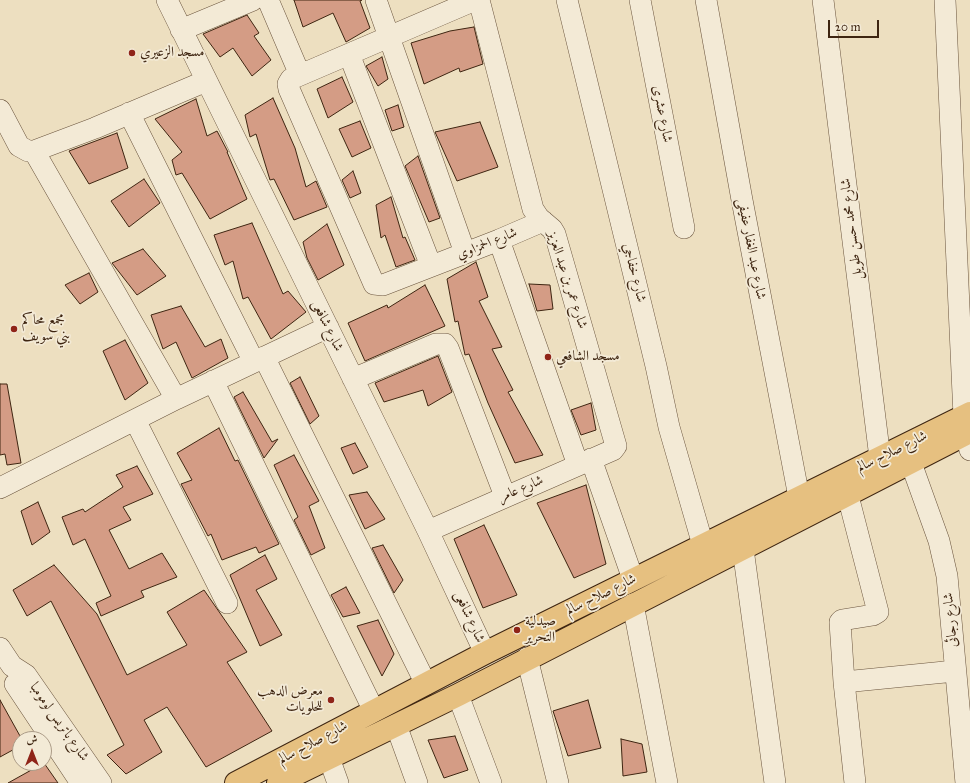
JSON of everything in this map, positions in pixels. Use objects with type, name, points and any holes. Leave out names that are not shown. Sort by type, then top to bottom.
[{"type":"main road","name":"شارع صلاح سالم","points":[[236,783],[485,653],[880,458],[968,429]]},
{"type":"main road","name":"شارع صلاح سالم","points":[[289,780],[329,758],[458,695],[527,658],[848,496],[911,463],[968,429]]},
{"type":"street","name":"شارع شافعى","points":[[166,0],[428,531],[485,653]]},
{"type":"street","points":[[182,30],[254,0]]},
{"type":"street","points":[[268,0],[300,75],[475,0]]},
{"type":"street","points":[[376,0],[465,253]]},
{"type":"street","name":"شارع عمر بن عبد العزيز","points":[[479,0],[533,209],[539,218],[552,229],[555,234],[616,443],[614,449]]},
{"type":"street","name":"شارع خفاجي","points":[[567,0],[656,366],[669,427],[703,545]]},
{"type":"street","name":"شارع عشرى","points":[[640,0],[684,228]]},
{"type":"street","name":"شارع عبد الغفار عفيفى","points":[[706,0],[742,200],[799,498]]},
{"type":"street","name":"شارع محمد حسن طويل","points":[[824,0],[880,458]]},
{"type":"street","points":[[945,0],[964,289],[968,429]]},
{"type":"street","points":[[349,54],[431,266]]},
{"type":"street","name":"شارع الحمزاوي","points":[[300,75],[291,79],[288,84],[289,89],[371,280],[378,286],[499,240],[543,221]]},
{"type":"street","points":[[0,110],[18,146],[28,152],[34,152],[129,114],[206,80]]},
{"type":"street","points":[[129,114],[259,360],[426,684]]},
{"type":"street","points":[[34,152],[176,400]]},
{"type":"street","points":[[499,240],[585,462],[633,579]]},
{"type":"street","points":[[0,488],[135,420],[328,327]]},
{"type":"street","points":[[353,379],[436,344],[445,344],[448,348],[505,496]]},
{"type":"street","points":[[213,382],[374,711]]},
{"type":"street","points":[[135,420],[226,603]]},
{"type":"street","name":"شارع عامر","points":[[428,531],[614,449]]},
{"type":"street","name":"شارع رجائى","points":[[911,463],[943,558],[949,594],[961,637],[955,671],[965,720],[965,783]]},
{"type":"street","points":[[848,496],[878,612],[873,615],[842,620],[840,622],[844,682],[855,783]]},
{"type":"street","points":[[743,549],[776,783]]},
{"type":"street","points":[[633,604],[667,783]]},
{"type":"street","name":"شارع باتريس لومومبا","points":[[0,648],[12,666],[26,674],[101,783]]},
{"type":"street","points":[[527,658],[558,783]]},
{"type":"street","name":"شارع باتريس لومومبا","points":[[12,666],[12,677],[80,783]]},
{"type":"street","points":[[844,682],[955,671]]},
{"type":"street","points":[[458,695],[491,783]]},
{"type":"street","points":[[396,726],[417,783]]},
{"type":"street","points":[[329,758],[338,783]]},
{"type":"street","points":[[965,783],[970,782]]},
{"type":"building","points":[[294,0],[362,0],[360,1],[370,28],[346,42],[333,13],[303,27]]},
{"type":"building","points":[[247,15],[259,33],[254,36],[271,60],[252,76],[233,48],[220,57],[203,34]]},
{"type":"building","points":[[474,27],[483,64],[460,72],[459,68],[424,84],[411,43],[450,31]]},
{"type":"building","points":[[382,57],[388,79],[378,86],[366,66]]},
{"type":"building","points":[[342,77],[353,102],[328,118],[317,89]]},
{"type":"building","points":[[273,98],[295,148],[306,187],[316,181],[327,207],[294,220],[274,179],[270,180],[256,134],[250,137],[245,115]]},
{"type":"building","points":[[196,99],[207,136],[217,131],[228,152],[247,199],[210,219],[182,173],[176,175],[172,160],[182,152],[155,119]]},
{"type":"building","points":[[398,105],[404,127],[392,131],[385,110]]},
{"type":"building","points":[[360,121],[371,148],[352,157],[339,129]]},
{"type":"building","points":[[480,122],[498,167],[457,181],[435,132]]},
{"type":"building","points":[[117,133],[128,168],[89,184],[69,151]]},
{"type":"building","points":[[418,156],[440,218],[429,222],[405,166]]},
{"type":"building","points":[[353,171],[361,193],[350,198],[342,180]]},
{"type":"building","points":[[144,179],[160,203],[129,227],[111,201]]},
{"type":"building","points":[[391,197],[403,238],[405,237],[415,260],[396,267],[385,235],[381,238],[376,205]]},
{"type":"building","points":[[252,223],[283,294],[288,291],[306,312],[271,339],[248,297],[243,299],[233,261],[225,265],[214,235]]},
{"type":"building","points":[[327,224],[344,265],[318,280],[307,258],[303,242]]},
{"type":"building","points":[[143,249],[166,276],[137,295],[112,263]]},
{"type":"building","points":[[476,262],[488,297],[479,301],[502,347],[492,349],[513,390],[508,392],[543,455],[515,463],[488,403],[469,354],[465,355],[458,321],[455,322],[447,279]]},
{"type":"building","points":[[89,273],[98,292],[80,304],[65,285]]},
{"type":"building","points":[[529,284],[550,285],[553,309],[537,311]]},
{"type":"building","points":[[425,285],[445,326],[365,361],[348,323],[387,305],[388,308]]},
{"type":"building","points":[[181,306],[205,347],[221,339],[228,358],[192,378],[176,342],[163,349],[151,315]]},
{"type":"building","points":[[125,340],[148,383],[125,400],[103,351]]},
{"type":"building","points":[[438,356],[452,392],[428,406],[423,390],[384,402],[375,383]]},
{"type":"building","points":[[300,377],[319,416],[310,424],[290,383]]},
{"type":"building","points":[[0,384],[7,384],[21,463],[7,465],[5,454],[0,455]]},
{"type":"building","points":[[243,392],[272,442],[278,439],[264,458],[234,397]]},
{"type":"building","points":[[591,403],[596,430],[581,435],[571,410]]},
{"type":"building","points":[[219,428],[235,461],[238,460],[279,544],[259,553],[256,547],[222,560],[211,534],[208,536],[181,484],[192,480],[177,453]]},
{"type":"building","points":[[355,443],[368,467],[353,474],[341,448]]},
{"type":"building","points":[[294,455],[319,501],[309,506],[325,548],[311,555],[294,520],[298,517],[274,465]]},
{"type":"building","points":[[137,466],[153,494],[123,507],[131,520],[109,530],[129,569],[162,553],[177,577],[141,591],[144,597],[101,616],[96,603],[111,596],[85,539],[73,545],[62,517],[83,509],[85,512],[123,487],[116,475]]},
{"type":"building","points":[[586,485],[606,564],[574,578],[537,503]]},
{"type":"building","points":[[367,492],[385,519],[365,529],[349,495]]},
{"type":"building","points":[[38,502],[50,532],[32,545],[21,511]]},
{"type":"building","points":[[484,525],[517,595],[483,608],[454,539]]},
{"type":"building","points":[[383,545],[403,580],[394,593],[372,548]]},
{"type":"building","points":[[265,555],[277,579],[256,590],[282,635],[260,646],[230,575]]},
{"type":"building","points":[[54,565],[97,614],[127,675],[187,645],[167,612],[204,590],[247,652],[227,662],[272,731],[206,767],[167,707],[144,720],[162,752],[126,774],[107,755],[124,745],[51,601],[27,616],[13,590]]},
{"type":"building","points":[[346,587],[360,613],[343,617],[331,595]]},
{"type":"building","points":[[378,620],[394,654],[382,676],[357,626]]},
{"type":"building","points":[[0,700],[17,731],[12,731],[12,750],[0,757]]},
{"type":"building","points":[[588,700],[601,748],[568,756],[553,711]]},
{"type":"building","points":[[455,736],[468,770],[444,778],[428,740]]},
{"type":"building","points":[[621,739],[642,744],[647,772],[623,776]]},
{"type":"building","points":[[30,771],[50,771],[58,783],[8,783]]},
{"type":"place","name":"مسجد الزعيري","points":[[132,53]]},
{"type":"place","name":"مجمع محاكم بني سويف","points":[[14,329]]},
{"type":"place","name":"مسجد الشافعي","points":[[548,357]]},
{"type":"place","name":"صيدلية التحرير","points":[[517,630]]},
{"type":"place","name":"معرض الدهب للحلويات","points":[[331,700]]}]
